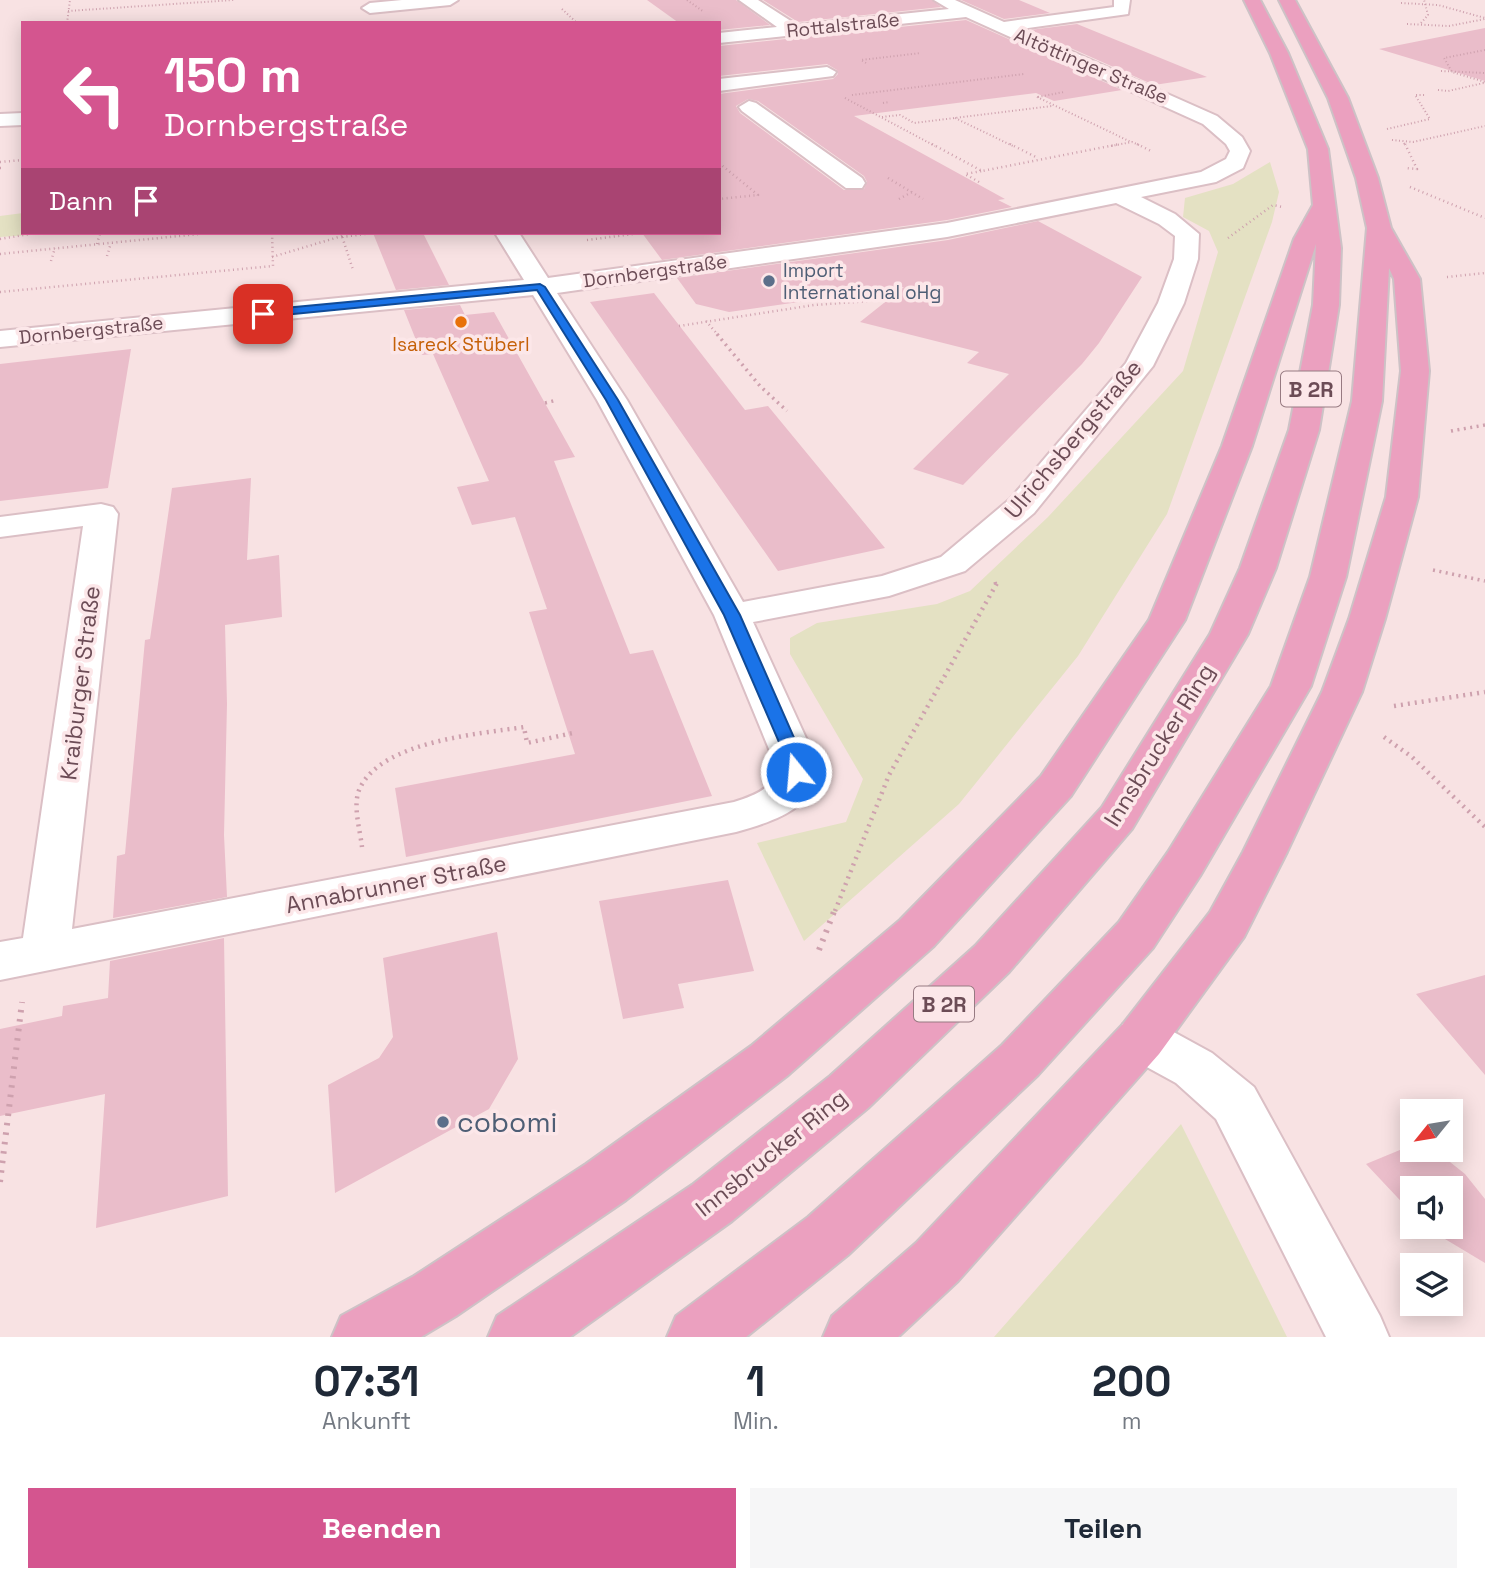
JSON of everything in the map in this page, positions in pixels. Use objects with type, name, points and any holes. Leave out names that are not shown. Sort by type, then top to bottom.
[{"type":"highway","name":"Innsbrucker Ring","points":[[519,1337],[712,1203],[849,1092],[992,960],[1117,818],[1228,634],[1258,568],[1306,418],[1326,305],[1329,248],[1318,149],[1279,52],[1252,0]]},
{"type":"highway","name":"B 2R","points":[[698,1337],[828,1236],[1020,1060],[1136,935],[1184,864],[1291,686],[1328,577],[1367,401],[1379,228],[1367,178],[1338,98],[1287,0]]},
{"type":"highway","points":[[363,1337],[435,1296],[606,1182],[769,1061],[917,933],[1056,786],[1167,620],[1237,446],[1306,239],[1325,204]]},
{"type":"highway","points":[[854,1337],[937,1262],[1141,1039],[1227,924],[1342,692],[1367,619],[1402,497],[1415,370],[1407,279],[1379,228]]},
{"type":"street","points":[[379,21],[368,4],[450,0]]},
{"type":"street","points":[[747,0],[794,30]]},
{"type":"street","name":"Altöttinger Straße","points":[[942,0],[1196,112],[1224,130],[1235,141]]},
{"type":"street","points":[[1001,27],[1122,11],[1122,0]]},
{"type":"street","name":"Rottalstraße","points":[[721,38],[966,12]]},
{"type":"street","points":[[721,85],[827,72]]},
{"type":"street","points":[[749,107],[854,183]]},
{"type":"street","points":[[0,120],[21,119]]},
{"type":"street","name":"Dornbergstraße","points":[[0,339],[540,287],[947,230],[1208,177],[1236,163],[1240,151],[1235,141]]},
{"type":"street","name":"Ulrichsbergstraße","points":[[732,615],[889,586],[953,564],[1022,506],[1139,366],[1168,310],[1186,259],[1186,234],[1167,219],[1120,196]]},
{"type":"street","points":[[508,235],[612,400],[732,615]]},
{"type":"street","name":"Kraiburger Straße","points":[[0,527],[101,514],[24,957]]},
{"type":"street","name":"Annabrunner Straße","points":[[24,957],[736,817],[763,809],[787,794],[796,772],[790,749],[732,615]]},
{"type":"street","points":[[1141,1039],[1194,1068],[1235,1103],[1358,1337]]},
{"type":"path","points":[[67,21],[70,0]]},
{"type":"path","points":[[68,11],[234,0]]},
{"type":"path","points":[[1420,24],[1428,15],[1424,0]]},
{"type":"path","points":[[1401,3],[1426,4],[1485,18]]},
{"type":"path","points":[[562,9],[575,21]]},
{"type":"path","points":[[1408,24],[1448,26],[1485,18]]},
{"type":"path","points":[[1485,50],[1444,58],[1452,72],[1485,83]]},
{"type":"path","points":[[1439,52],[1452,56]]},
{"type":"path","points":[[982,171],[841,96],[1087,65]]},
{"type":"path","points":[[1441,71],[1485,73]]},
{"type":"path","points":[[1438,90],[1485,83]]},
{"type":"path","points":[[1464,88],[1470,89]]},
{"type":"path","points":[[868,93],[876,98]]},
{"type":"path","points":[[1380,130],[1430,118],[1415,95],[1425,95]]},
{"type":"path","points":[[1037,97],[1208,177]]},
{"type":"path","points":[[883,103],[889,102]]},
{"type":"path","points":[[881,117],[900,114],[914,123],[1052,106]]},
{"type":"path","points":[[954,118],[1041,159]]},
{"type":"path","points":[[1385,139],[1413,142],[1485,126]]},
{"type":"path","points":[[979,182],[965,174],[1132,142]]},
{"type":"path","points":[[1400,168],[1417,169],[1404,143]]},
{"type":"path","points":[[0,162],[21,160]]},
{"type":"path","points":[[721,165],[758,195],[721,199]]},
{"type":"path","points":[[1410,187],[1485,218]]},
{"type":"path","points":[[899,199],[912,192]]},
{"type":"path","points":[[1219,244],[1273,205],[1286,207],[1282,218]]},
{"type":"path","points":[[0,239],[24,235]]},
{"type":"path","points":[[97,244],[99,235]]},
{"type":"path","points":[[0,254],[189,235]]},
{"type":"path","points":[[0,292],[272,266],[272,235]]},
{"type":"path","points":[[272,257],[358,235]]},
{"type":"path","points":[[587,240],[626,235]]},
{"type":"path","points":[[107,256],[111,243]]},
{"type":"path","points":[[51,261],[55,248]]},
{"type":"path","points":[[212,272],[212,279]]},
{"type":"path","points":[[1435,278],[1485,273]]},
{"type":"path","points":[[680,326],[814,305],[870,301]]},
{"type":"path","points":[[706,321],[760,386],[787,411]]},
{"type":"path","points":[[545,403],[557,400]]},
{"type":"path","points":[[1449,432],[1485,425]]},
{"type":"path","points":[[826,948],[816,957],[889,775],[997,583],[953,564]]},
{"type":"path","points":[[1433,570],[1485,581]]},
{"type":"path","points":[[1394,706],[1485,692]]},
{"type":"path","points":[[363,852],[358,790],[368,775],[385,761],[431,744],[524,727],[527,743],[573,733]]},
{"type":"path","points":[[1384,737],[1412,757],[1485,827]]},
{"type":"path","points":[[0,1182],[24,957]]},
{"type":"shaded area","points":[[1270,162],[1279,192],[1272,222],[1167,514],[1078,656],[959,804],[804,941],[757,843],[846,822],[863,779],[790,654],[790,638],[817,623],[937,604],[970,591],[1048,517],[1183,371],[1218,252],[1209,231],[1183,217],[1185,198],[1233,184]]},
{"type":"shaded area","points":[[21,213],[21,235],[30,235],[0,237],[0,216]]},
{"type":"shaded area","points":[[1181,1124],[1287,1337],[994,1337]]},
{"type":"building","points":[[647,0],[736,0],[770,25],[721,30],[721,21],[676,21]]},
{"type":"building","points":[[763,0],[932,0],[941,7],[798,22]]},
{"type":"building","points":[[961,0],[1019,0],[1050,13],[1004,19]]},
{"type":"building","points":[[966,20],[1122,90],[1054,101],[1036,93],[854,116],[1005,199],[998,200],[1012,207],[947,220],[662,260],[643,235],[721,235],[721,94],[833,79],[838,74],[837,70],[827,64],[721,76],[721,46]],"holes":[[[748,99],[758,101],[864,176],[867,182],[864,189],[844,190],[740,113],[736,106]]]},
{"type":"building","points":[[1077,24],[1207,77],[1154,85],[1030,30]]},
{"type":"building","points":[[1485,28],[1485,81],[1379,49]]},
{"type":"building","points":[[1038,221],[1142,277],[1082,364],[963,485],[913,469],[1009,374],[967,363],[979,352],[860,322],[904,287],[729,312],[696,304],[677,278],[948,240]]},
{"type":"building","points":[[374,235],[424,235],[449,285],[396,290]]},
{"type":"building","points":[[654,293],[745,410],[768,406],[885,548],[778,571],[590,302]]},
{"type":"building","points":[[460,305],[465,315],[494,312],[575,457],[554,461],[630,654],[653,650],[712,796],[406,857],[395,788],[575,754],[529,612],[547,609],[515,517],[472,525],[457,487],[489,481],[433,354],[422,355],[404,310]]},
{"type":"building","points":[[131,349],[108,488],[0,501],[0,364]]},
{"type":"building","points":[[251,478],[247,560],[279,555],[282,617],[225,625],[227,704],[224,835],[227,897],[113,918],[117,856],[125,854],[145,640],[150,639],[172,488]]},
{"type":"building","points":[[728,880],[754,971],[678,984],[684,1008],[623,1019],[599,901]]},
{"type":"building","points":[[497,932],[518,1059],[489,1109],[335,1193],[328,1085],[379,1058],[393,1037],[383,958]]},
{"type":"building","points":[[224,938],[228,1196],[96,1228],[105,1094],[0,1116],[0,1029],[62,1016],[63,1006],[108,998],[110,961]]},
{"type":"building","points":[[1485,975],[1485,1075],[1416,994]]},
{"type":"building","points":[[1400,1150],[1400,1162],[1450,1162],[1465,1174],[1485,1199],[1485,1263],[1445,1239],[1463,1239],[1463,1176],[1400,1176],[1400,1200],[1366,1164]]},
{"type":"place","name":"Import International oHg","points":[[769,281]]},
{"type":"place","name":"Isareck Stüberl","points":[[461,322]]},
{"type":"place","name":"cobomi","points":[[443,1122]]},
{"type":"route","points":[[263,314],[540,287],[612,400],[732,615],[790,749],[796,772]]}]
